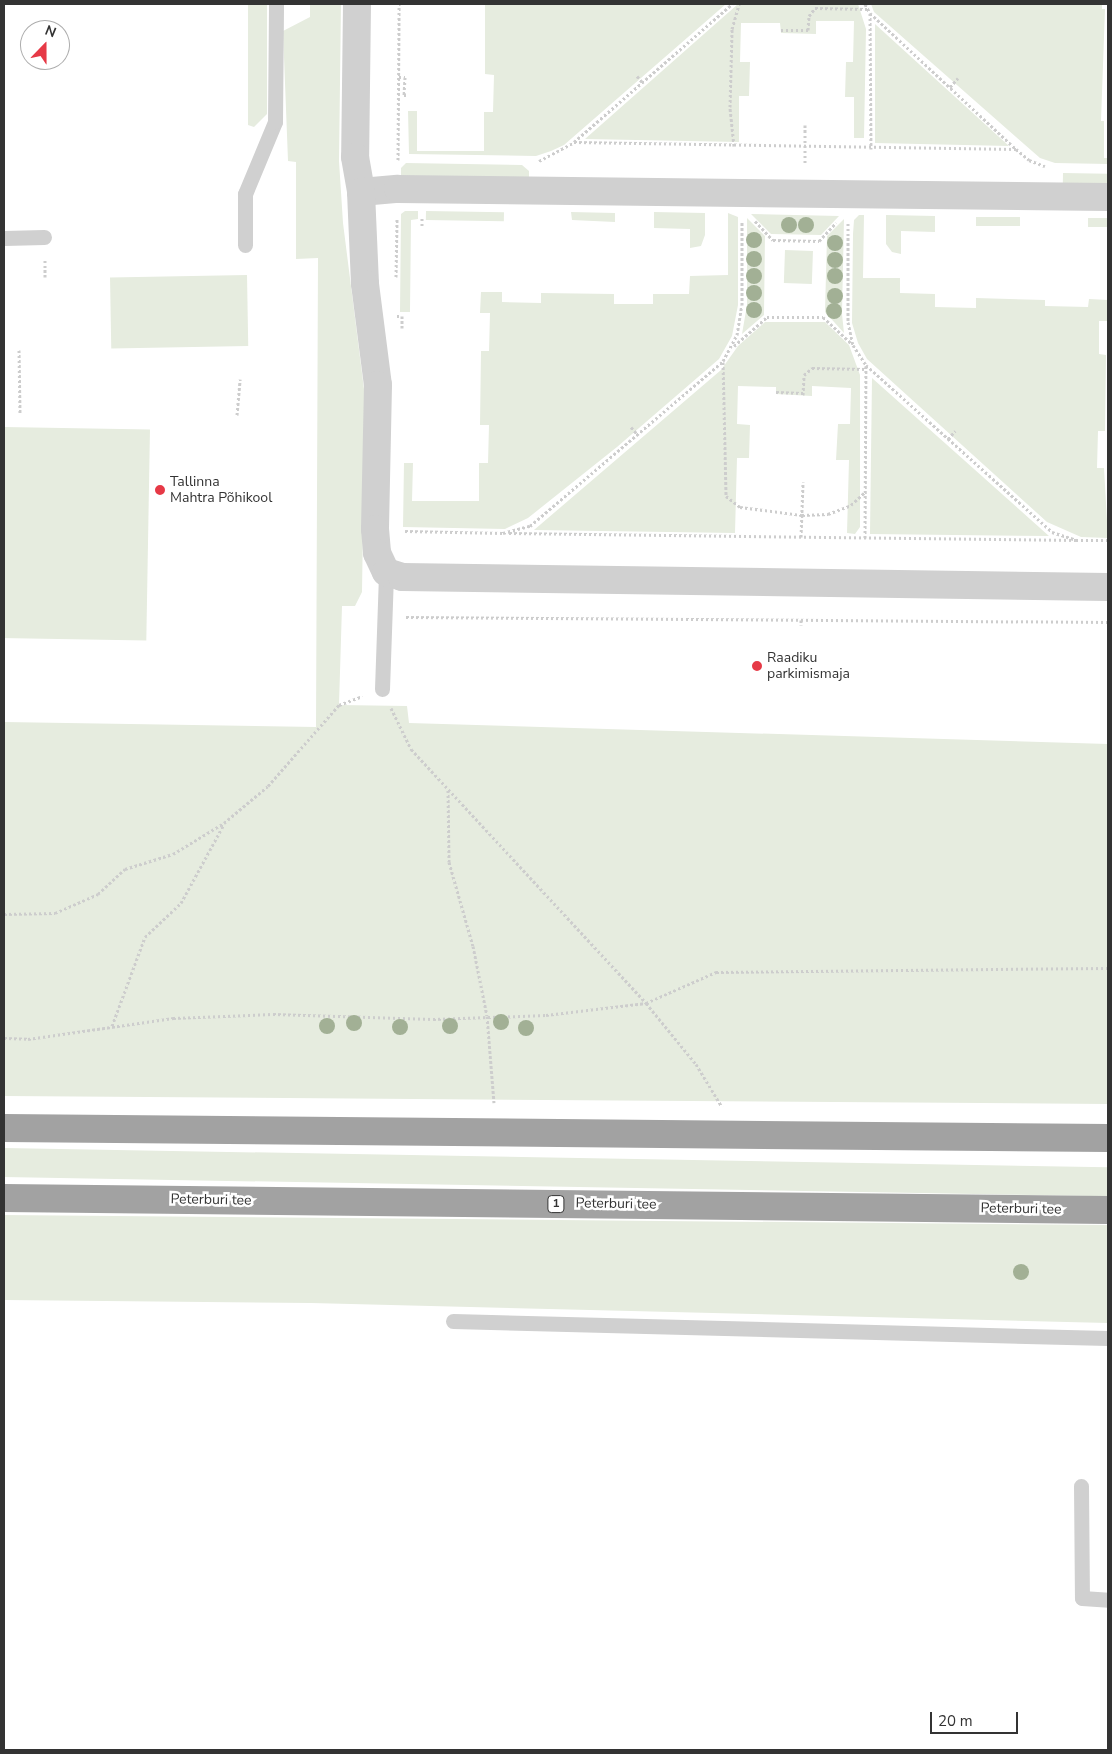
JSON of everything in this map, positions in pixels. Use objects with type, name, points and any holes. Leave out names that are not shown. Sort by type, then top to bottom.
[{"type":"highway","points":[[4,1128],[1108,1138]]},
{"type":"highway","name":"Peterburi tee","points":[[4,1198],[1108,1210]]},
{"type":"street","points":[[357,4],[355,157],[361,192],[365,284],[378,385],[375,529],[377,552],[394,575],[1108,587]]},
{"type":"street","points":[[361,192],[398,189],[1108,197]]},
{"type":"lane","points":[[245,245],[245,194],[275,122],[276,4]]},
{"type":"lane","points":[[4,238],[44,237]]},
{"type":"lane","points":[[382,689],[394,575]]},
{"type":"lane","points":[[453,1321],[1108,1338]]},
{"type":"lane","points":[[1081,1486],[1082,1598],[1108,1600]]},
{"type":"path","points":[[396,279],[399,4]]},
{"type":"path","points":[[536,191],[536,162],[574,142],[732,4]]},
{"type":"path","points":[[734,146],[730,107],[732,29],[739,4]]},
{"type":"path","points":[[864,4],[869,11],[1016,149],[1029,160],[1053,169]]},
{"type":"path","points":[[781,30],[808,30],[809,16],[815,8],[869,11]]},
{"type":"path","points":[[869,11],[871,149]]},
{"type":"path","points":[[637,76],[642,82]]},
{"type":"path","points":[[399,77],[404,77],[404,95],[408,95]]},
{"type":"path","points":[[950,87],[958,78]]},
{"type":"path","points":[[805,125],[805,173]]},
{"type":"path","points":[[574,142],[871,149],[1016,149]]},
{"type":"path","points":[[398,160],[408,161]]},
{"type":"path","points":[[749,215],[773,240],[819,241],[842,216]]},
{"type":"path","points":[[503,533],[530,526],[723,362],[731,348],[742,305],[742,218]]},
{"type":"path","points":[[848,220],[847,310],[853,345]]},
{"type":"path","points":[[395,307],[395,326]]},
{"type":"path","points":[[731,348],[766,317],[823,317],[853,345],[866,367],[1052,532],[1076,540]]},
{"type":"path","points":[[402,319],[402,329]]},
{"type":"path","points":[[19,350],[20,413]]},
{"type":"path","points":[[723,362],[726,496],[740,507],[802,515],[828,514],[851,505],[865,492]]},
{"type":"path","points":[[776,392],[803,394],[804,375],[812,368],[866,367]]},
{"type":"path","points":[[865,538],[866,367]]},
{"type":"path","points":[[237,415],[240,379]]},
{"type":"path","points":[[631,427],[638,435]]},
{"type":"path","points":[[948,438],[955,431]]},
{"type":"path","points":[[801,537],[803,482]]},
{"type":"path","points":[[398,531],[1108,540]]},
{"type":"path","points":[[403,531],[394,575],[401,617],[516,620],[1108,622]]},
{"type":"path","points":[[801,620],[801,625]]},
{"type":"path","points":[[1087,622],[1087,627]]},
{"type":"path","points":[[4,914],[55,913],[98,894],[125,869],[173,854],[224,824],[268,786],[339,705],[382,689],[411,749],[646,1003],[696,1064],[740,1135]]},
{"type":"path","points":[[448,789],[449,862],[473,946],[487,1016],[497,1133]]},
{"type":"path","points":[[112,1026],[145,937],[181,903],[224,824]]},
{"type":"path","points":[[4,1038],[28,1039],[173,1018],[273,1014],[432,1019],[546,1015],[646,1003],[716,972],[1108,968]]},
{"type":"shaded area","points":[[248,4],[267,4],[267,114],[254,127],[248,125]]},
{"type":"shaded area","points":[[310,4],[341,4],[339,161],[343,223],[365,397],[362,592],[355,606],[342,606],[339,705],[407,706],[409,723],[1108,744],[1108,1104],[4,1096],[4,722],[316,727],[318,258],[296,259],[296,162],[288,161],[283,31],[310,17]]},
{"type":"shaded area","points":[[485,4],[726,4],[564,145],[536,156],[409,154],[408,111],[417,111],[417,151],[484,151],[484,112],[493,112],[494,75],[485,74]]},
{"type":"shaded area","points":[[738,4],[858,4],[866,29],[864,138],[854,138],[854,97],[845,97],[846,62],[853,62],[854,21],[816,21],[816,34],[781,33],[780,23],[741,23],[740,62],[750,62],[749,96],[739,96],[739,142],[585,139]]},
{"type":"shaded area","points":[[871,4],[1102,4],[1102,9],[1105,9],[1101,121],[1104,121],[1104,158],[1108,158],[1108,164],[1055,163],[1040,158],[874,12]]},
{"type":"shaded area","points":[[875,24],[1009,146],[875,143]]},
{"type":"shaded area","points":[[406,163],[522,165],[529,171],[529,178],[401,177],[401,168]]},
{"type":"shaded area","points":[[1063,173],[1108,174],[1108,186],[1063,185]]},
{"type":"shaded area","points":[[405,211],[418,211],[418,219],[411,220],[410,312],[400,312],[401,214]]},
{"type":"shaded area","points":[[426,211],[504,212],[504,221],[426,220]]},
{"type":"shaded area","points":[[571,212],[615,213],[615,222],[572,220]]},
{"type":"shaded area","points":[[654,212],[705,213],[705,235],[701,246],[690,248],[690,229],[654,228]]},
{"type":"shaded area","points":[[728,213],[738,217],[738,305],[732,336],[719,359],[617,447],[528,518],[505,529],[403,527],[404,463],[413,463],[412,501],[479,501],[479,463],[488,463],[489,425],[480,425],[481,351],[489,351],[490,313],[480,313],[481,292],[502,292],[502,302],[541,303],[541,293],[614,294],[614,304],[653,304],[653,294],[689,294],[690,276],[728,275]]},
{"type":"shaded area","points":[[751,214],[839,216],[821,235],[771,234]]},
{"type":"shaded area","points":[[859,215],[864,215],[863,278],[900,278],[900,293],[935,294],[935,307],[976,308],[976,298],[1045,300],[1045,306],[1088,307],[1089,299],[1108,300],[1108,321],[1099,321],[1099,354],[1106,355],[1105,431],[1098,431],[1097,468],[1104,468],[1108,538],[1081,537],[1047,522],[867,359],[858,343],[852,323],[853,234],[854,220]]},
{"type":"shaded area","points":[[886,215],[935,216],[935,232],[901,231],[901,254],[892,252],[886,244]]},
{"type":"shaded area","points":[[976,217],[1020,217],[1020,226],[976,226]]},
{"type":"shaded area","points":[[747,218],[765,236],[764,315],[742,334],[747,305]]},
{"type":"shaded area","points":[[1088,218],[1108,218],[1108,227],[1088,227]]},
{"type":"shaded area","points":[[844,219],[842,314],[844,333],[825,312],[827,236]]},
{"type":"shaded area","points":[[785,250],[813,251],[812,284],[784,283]]},
{"type":"shaded area","points":[[247,275],[248,346],[111,348],[110,277]]},
{"type":"shaded area","points":[[765,322],[825,322],[849,345],[860,375],[860,527],[855,534],[847,533],[849,460],[836,460],[838,424],[850,424],[851,388],[812,386],[812,396],[776,394],[776,387],[738,386],[737,424],[750,425],[749,458],[737,458],[735,533],[534,530],[721,370],[738,346]]},
{"type":"shaded area","points":[[872,378],[1049,536],[870,534]]},
{"type":"shaded area","points":[[4,427],[150,430],[146,641],[4,638]]},
{"type":"shaded area","points":[[4,1148],[1108,1167],[1107,1196],[4,1177]]},
{"type":"shaded area","points":[[4,1215],[1108,1225],[1108,1323],[311,1303],[4,1300]]},
{"type":"place","name":"Tallinna Mahtra Põhikool","points":[[160,490]]},
{"type":"place","name":"Raadiku parkimismaja","points":[[757,666]]}]
